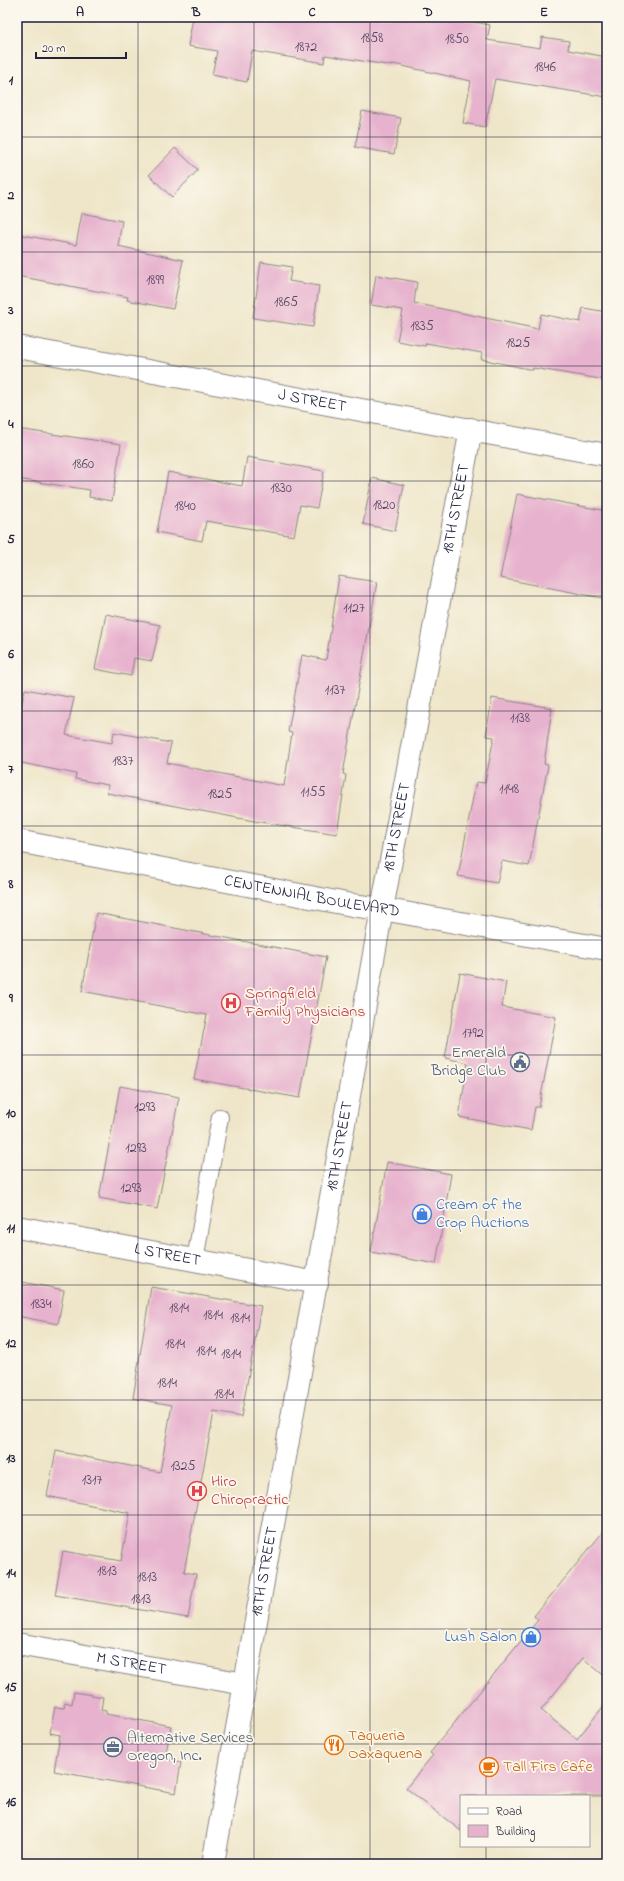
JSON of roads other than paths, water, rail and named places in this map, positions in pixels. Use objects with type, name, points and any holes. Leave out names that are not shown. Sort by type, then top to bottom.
[{"type":"street","name":"J STREET","points":[[17,347],[607,455]]},
{"type":"street","name":"18TH STREET","points":[[213,1864],[382,909],[471,429]]},
{"type":"street","name":"CENTENNIAL BOULEVARD","points":[[17,841],[352,905],[607,949]]},
{"type":"street","name":"L STREET","points":[[17,1227],[317,1283]]},
{"type":"street","name":"M STREET","points":[[17,1644],[245,1684]]},
{"type":"lane","points":[[195,1260],[220,1117]]},
{"type":"place","name":"Springfield Family Physicians","points":[[231,1003]]},
{"type":"place","name":"Emerald Bridge Club","points":[[520,1062]]},
{"type":"place","name":"Cream of the Crop Auctions","points":[[422,1214]]},
{"type":"place","name":"Hiro Chiropractic","points":[[197,1491]]},
{"type":"place","name":"Lush Salon","points":[[531,1637]]},
{"type":"place","name":"Taqueria Oaxaquena","points":[[334,1745]]},
{"type":"place","name":"Alternative Services Oregon, Inc.","points":[[113,1747]]},
{"type":"place","name":"Tall Firs Cafe","points":[[489,1767]]}]
